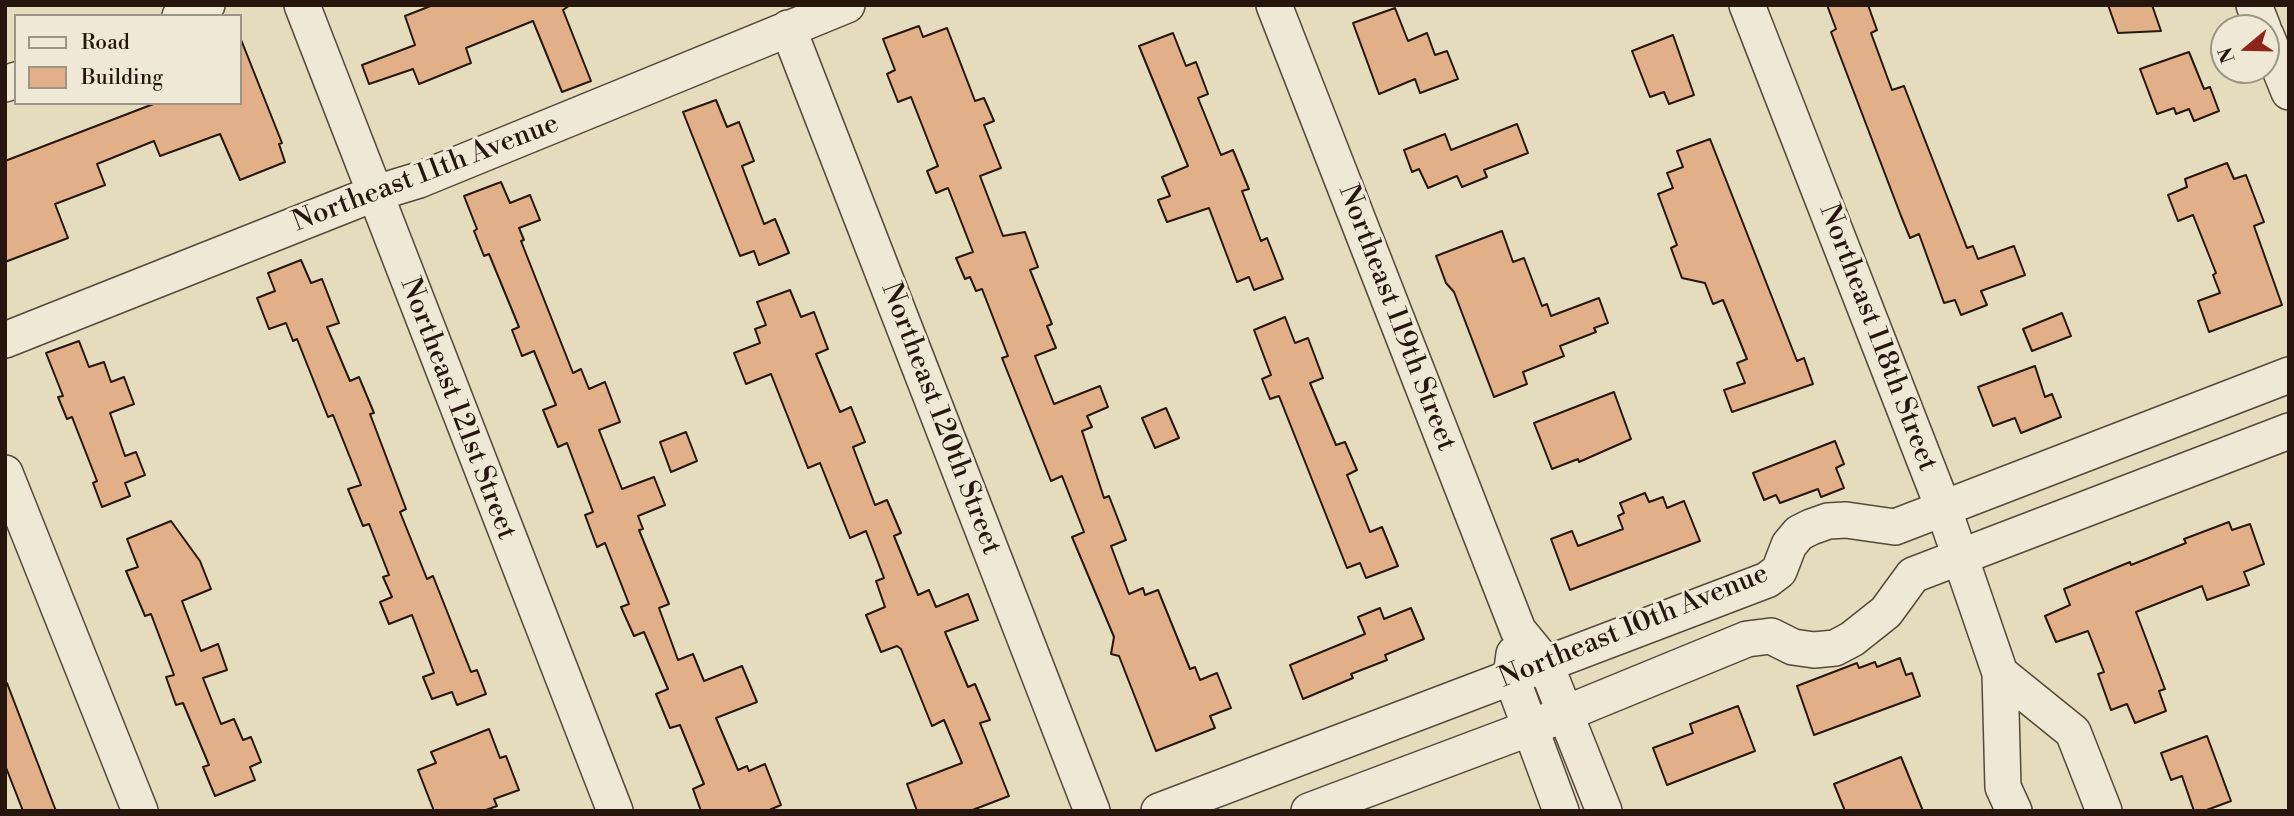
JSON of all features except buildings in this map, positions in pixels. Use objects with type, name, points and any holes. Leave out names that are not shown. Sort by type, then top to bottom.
[{"type":"street","points":[[185,14],[207,5]]},
{"type":"street","name":"Northeast 121st Street","points":[[302,5],[373,194],[615,811]]},
{"type":"street","name":"Northeast 11th Avenue","points":[[5,340],[373,194],[419,180],[847,5]]},
{"type":"street","name":"Northeast 119th Street","points":[[1274,5],[1518,630],[1545,663],[1604,811]]},
{"type":"street","name":"Northeast 118th Street","points":[[1747,5],[1944,510],[2000,673],[2003,787],[2014,811]]},
{"type":"street","name":"Northeast 120th Street","points":[[788,28],[1092,811]]},
{"type":"street","points":[[2280,70],[2289,92]]},
{"type":"street","name":"Northeast 10th Avenue","points":[[1159,811],[1767,580],[1779,571],[1789,545],[1799,533],[1811,527],[1828,521],[1846,520],[1895,527],[2289,375]]},
{"type":"street","name":"Northeast 10th Avenue","points":[[1309,811],[1530,728],[1747,639],[1771,636],[1793,647],[1835,648],[1852,639],[1886,612],[1913,575],[2289,431]]},
{"type":"street","points":[[5,473],[140,811]]},
{"type":"street","name":"Northeast 119th Street","points":[[1518,630],[1511,676],[1561,811]]},
{"type":"street","points":[[2000,673],[2073,732],[2104,811]]}]
